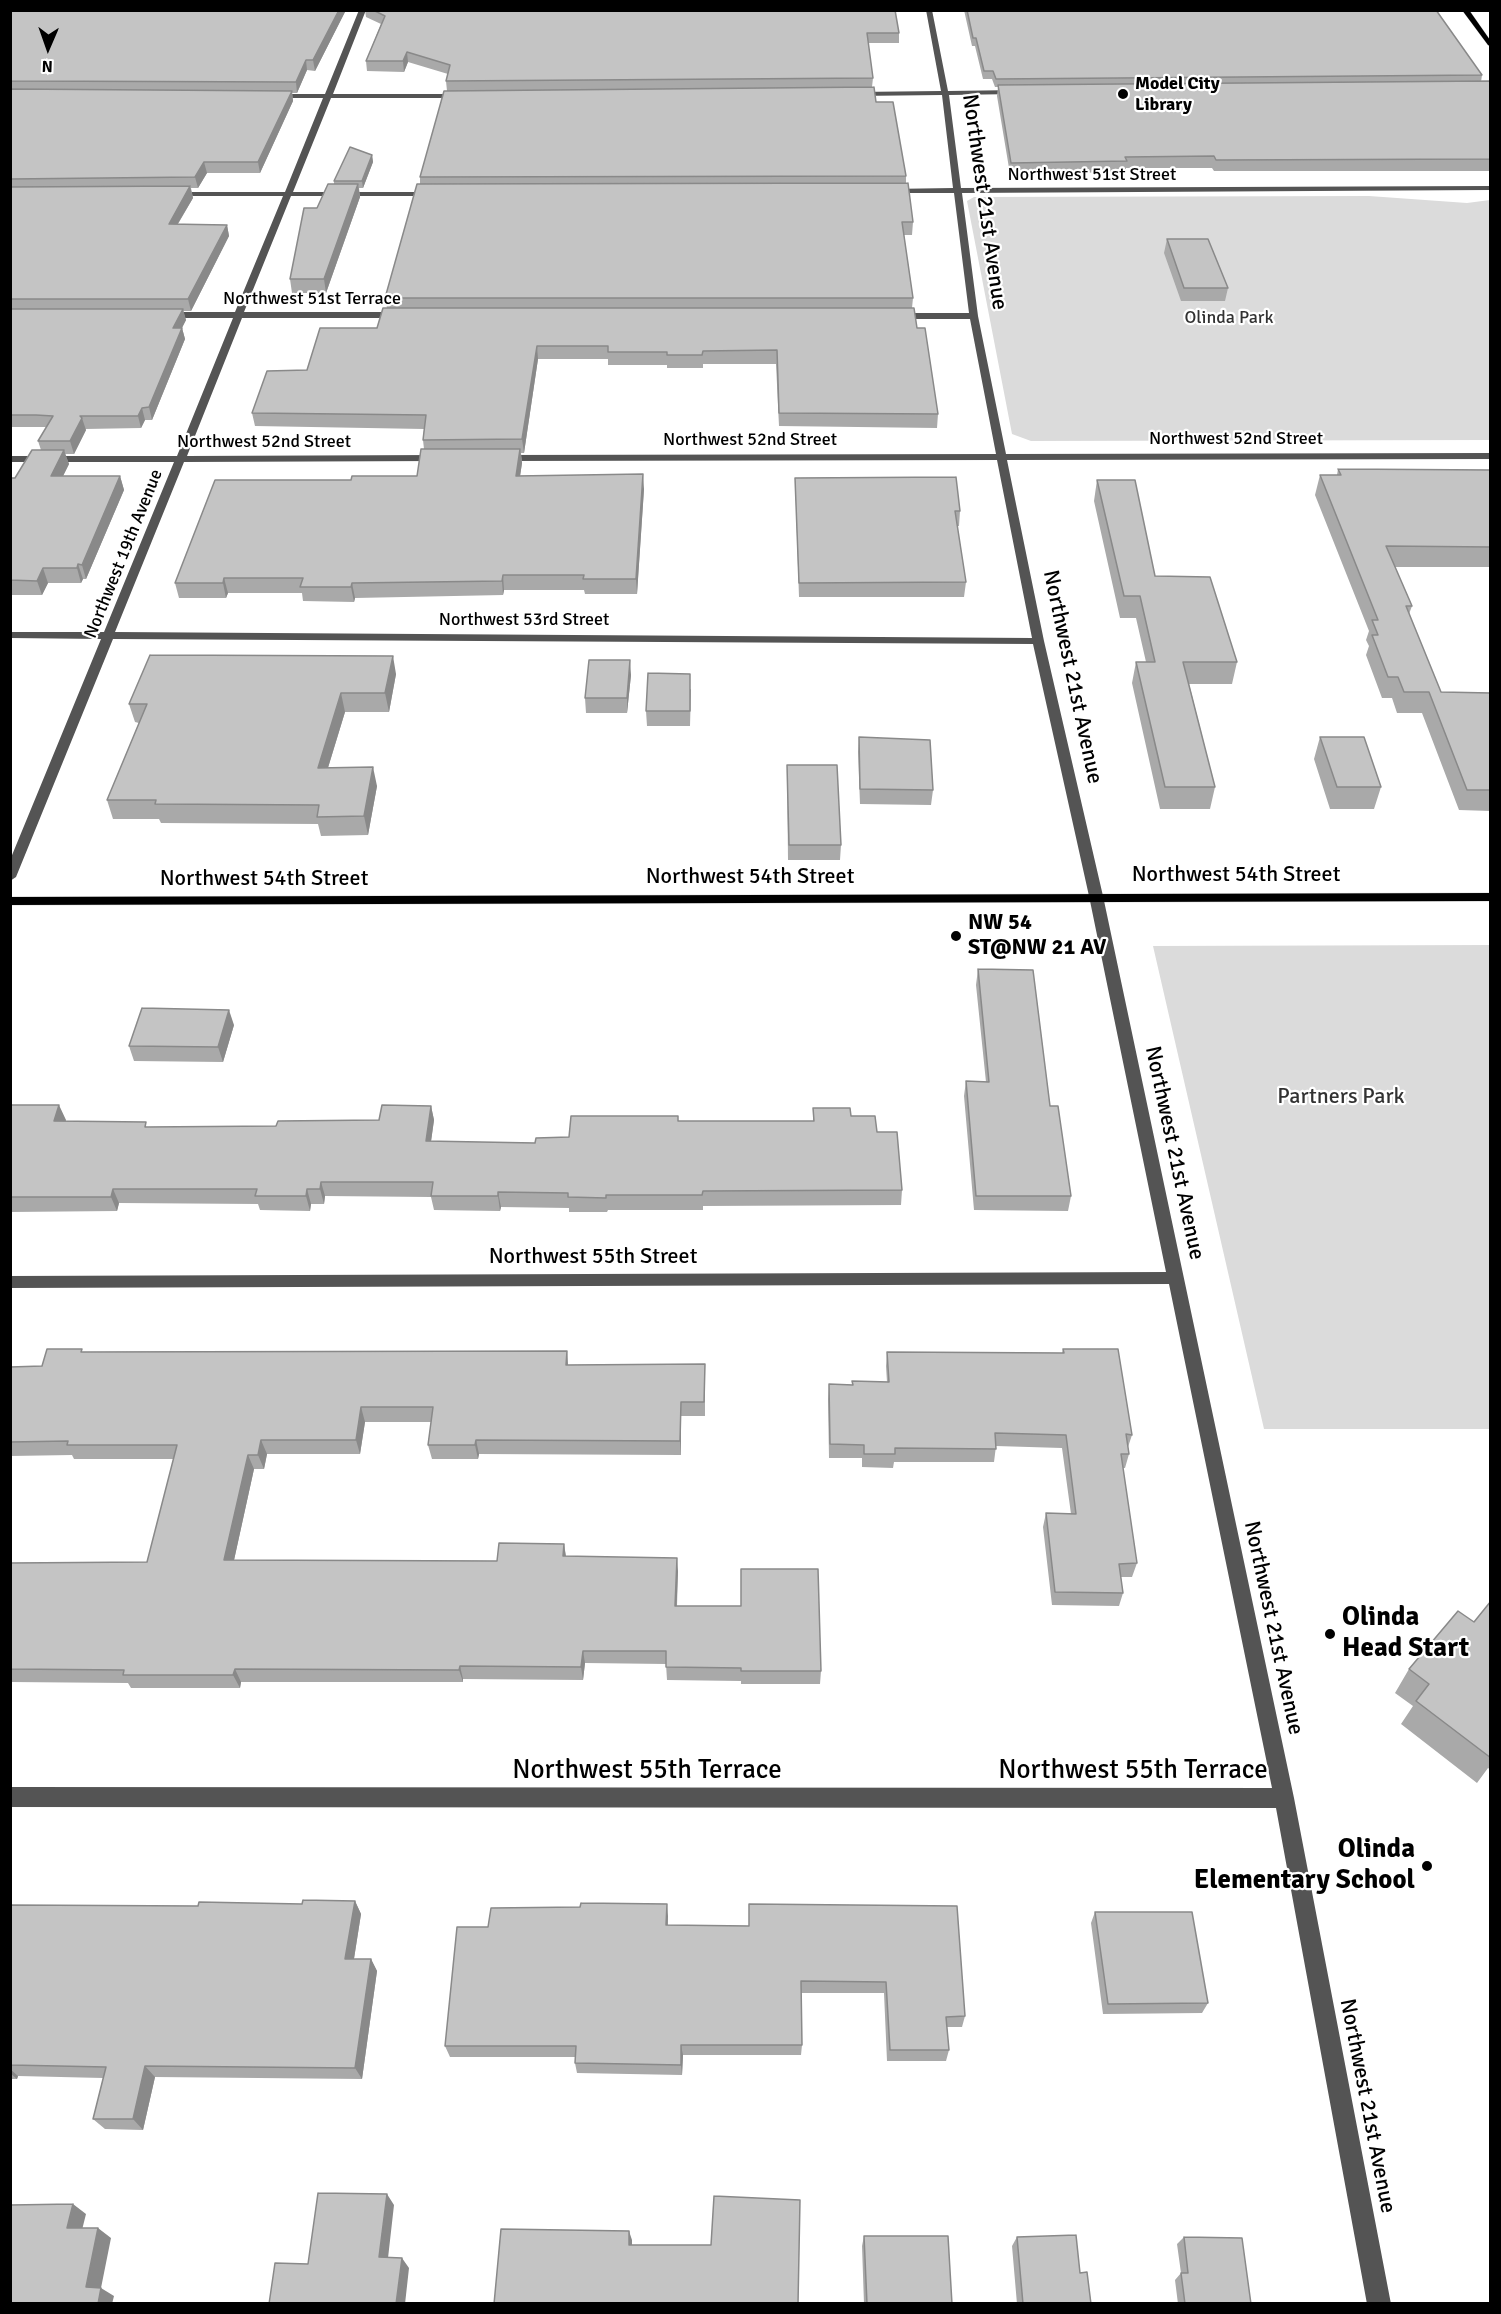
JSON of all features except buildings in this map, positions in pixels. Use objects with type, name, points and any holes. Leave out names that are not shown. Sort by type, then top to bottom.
[{"type":"main road","points":[[1465,10],[1491,44]]},
{"type":"main road","name":"Northwest 54th Street","points":[[10,901],[232,902],[293,899],[1096,896],[1491,897]]},
{"type":"street","name":"Northwest 19th Avenue","points":[[10,877],[363,10]]},
{"type":"street","name":"Northwest 21st Avenue","points":[[930,10],[945,93],[974,316],[1038,641],[1096,896],[1284,1798],[1379,2304]]},
{"type":"street","points":[[848,94],[1031,92]]},
{"type":"street","points":[[268,96],[469,96]]},
{"type":"street","name":"Northwest 51st Street","points":[[881,192],[1491,188]]},
{"type":"street","points":[[160,194],[442,194]]},
{"type":"street","name":"Northwest 51st Terrace","points":[[147,315],[416,315]]},
{"type":"street","points":[[879,316],[974,316]]},
{"type":"street","name":"Northwest 52nd Street","points":[[490,458],[1491,456]]},
{"type":"street","name":"Northwest 52nd Street","points":[[10,459],[454,458]]},
{"type":"street","name":"Northwest 53rd Street","points":[[10,635],[1038,641]]},
{"type":"street","name":"Northwest 55th Street","points":[[10,1282],[1176,1278]]},
{"type":"street","name":"Northwest 55th Terrace","points":[[10,1797],[1284,1798]]},
{"type":"green space","name":"Olinda Park","points":[[1369,196],[1467,203],[1490,200],[1490,440],[1031,441],[1012,434],[967,201],[974,197]]},
{"type":"green space","name":"Partners Park","points":[[1490,945],[1490,1429],[1264,1429],[1153,946]]},
{"type":"place","name":"Model City Library","points":[[1123,94]]},
{"type":"place","name":"NW 54 ST@NW 21 AV","points":[[956,936]]},
{"type":"place","name":"Olinda Head Start","points":[[1330,1634]]},
{"type":"place","name":"Olinda Elementary School","points":[[1427,1866]]}]
